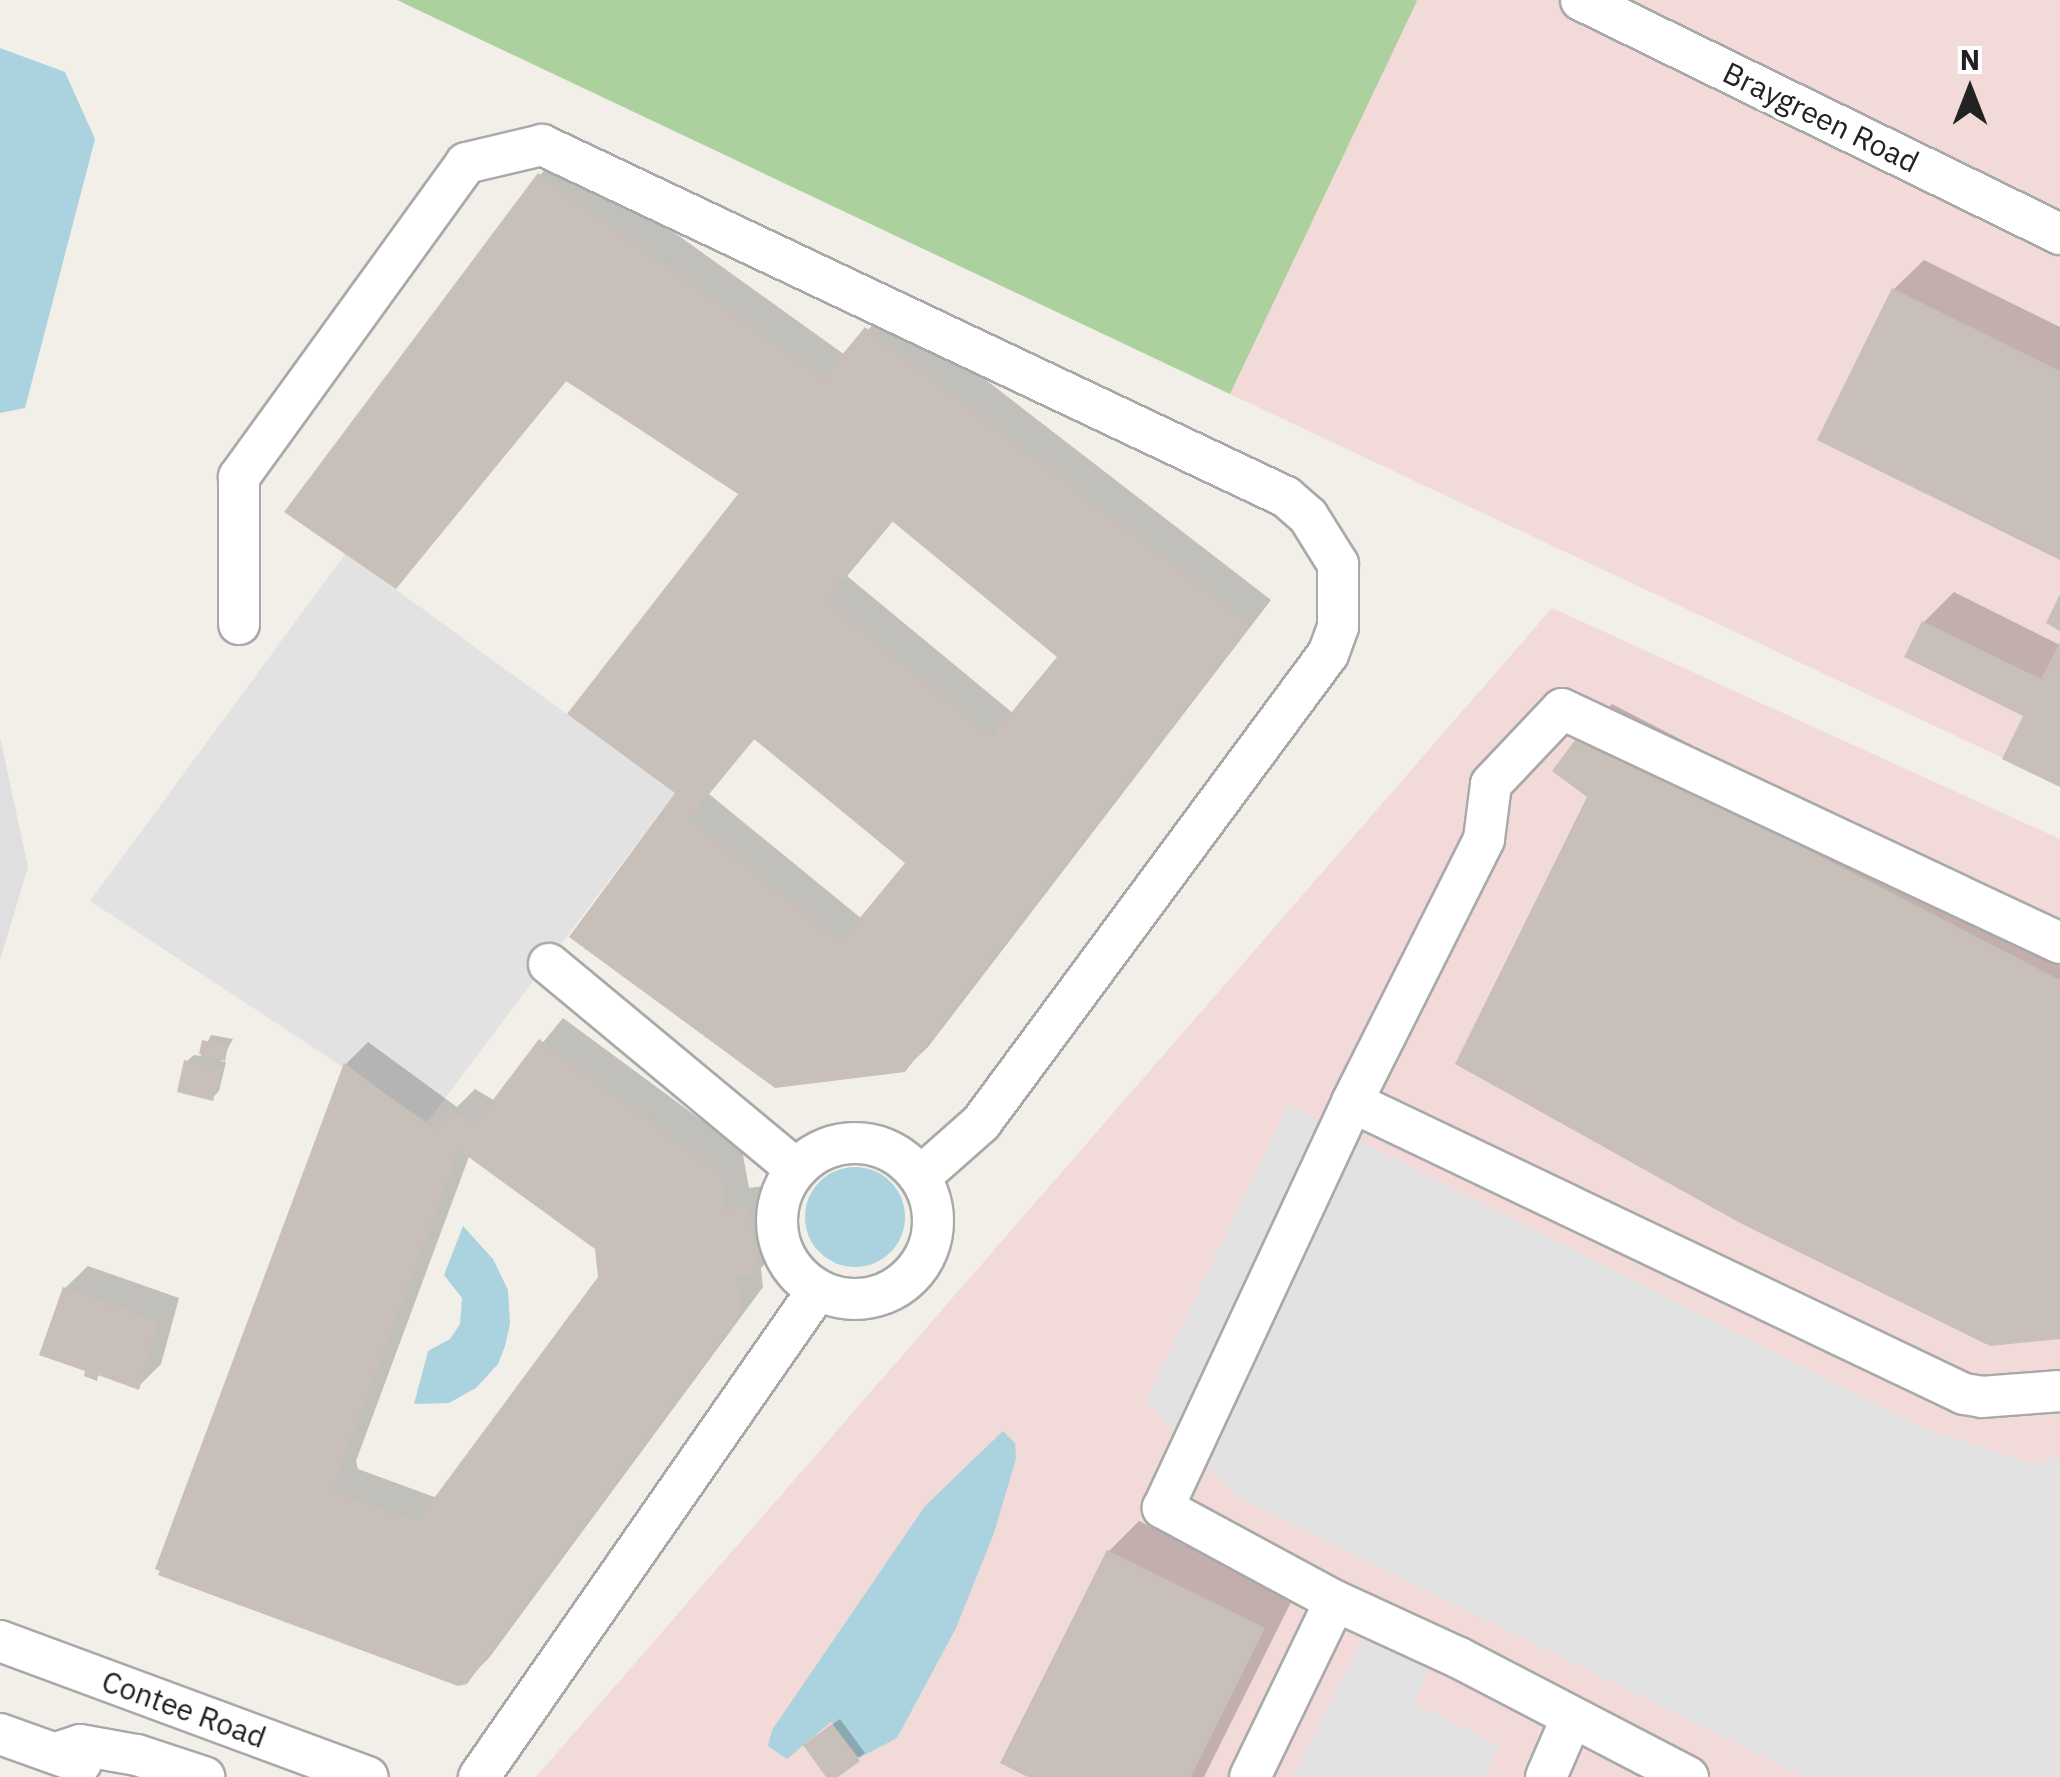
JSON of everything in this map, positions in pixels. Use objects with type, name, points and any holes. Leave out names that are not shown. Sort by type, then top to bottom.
[{"type":"street","name":"Braygreen Road","points":[[1581,0],[2060,234]]},
{"type":"street","points":[[239,624],[239,477],[466,163],[542,145],[1286,497],[1308,516],[1338,564],[1338,626],[1328,654],[981,1122],[920,1176]]},
{"type":"street","points":[[1688,1777],[1458,1657],[1335,1601],[1163,1508],[1352,1102],[1484,839],[1490,784],[1562,708],[2060,943]]},
{"type":"street","points":[[549,964],[795,1168]]},
{"type":"street","points":[[1352,1102],[1964,1394],[1982,1398],[2060,1391]]},
{"type":"street","points":[[836,1143],[883,1146],[920,1176],[934,1216],[926,1256],[898,1288],[858,1301],[817,1291],[784,1258],[775,1211],[795,1168],[836,1143]]},
{"type":"street","points":[[479,1777],[817,1291]]},
{"type":"street","points":[[1250,1777],[1335,1601]]},
{"type":"street","name":"Contee Road","points":[[0,1641],[368,1777]]},
{"type":"street","points":[[1546,1777],[1572,1717]]},
{"type":"street","points":[[0,1734],[120,1777]]},
{"type":"street","points":[[56,1754],[80,1745],[137,1755],[204,1777]]},
{"type":"shaded area","points":[[1415,0],[2060,0],[2060,785],[1230,394]]},
{"type":"shaded area","points":[[346,553],[675,793],[427,1122],[90,901]]},
{"type":"shaded area","points":[[1552,608],[2060,839],[2060,1777],[536,1777]]},
{"type":"shaded area","points":[[0,737],[28,867],[0,960]]},
{"type":"shaded area","points":[[1288,1105],[1926,1429],[2035,1464],[2060,1456],[2060,1777],[1805,1777],[1237,1497],[1146,1401]]},
{"type":"shaded area","points":[[1362,1640],[1429,1670],[1414,1703],[1500,1746],[1484,1777],[1293,1777]]},
{"type":"green space","points":[[397,0],[1415,0],[1417,1],[1230,394]]},
{"type":"water","points":[[0,48],[65,72],[95,139],[25,408],[0,413]]},
{"type":"water","points":[[855,1167],[874,1171],[890,1182],[901,1198],[905,1217],[901,1236],[890,1252],[874,1263],[855,1267],[836,1263],[820,1252],[809,1236],[805,1217],[809,1198],[820,1182],[836,1171]]},
{"type":"water","points":[[463,1226],[493,1259],[508,1290],[510,1324],[505,1346],[498,1364],[476,1388],[449,1403],[414,1404],[428,1351],[450,1339],[460,1324],[462,1298],[444,1275]]},
{"type":"water","points":[[1003,1431],[1015,1443],[1016,1459],[994,1533],[956,1628],[897,1738],[859,1758],[831,1722],[787,1759],[768,1746],[772,1730],[925,1506]]},
{"type":"building","points":[[538,173],[823,378],[865,327],[1251,624],[905,1072],[775,1088],[569,937],[675,793],[567,714],[738,494],[566,381],[396,589],[284,512]],"holes":[[[892,521],[1057,657],[992,736],[826,600]],[[754,739],[905,863],[840,942],[689,818]]]},
{"type":"building","points":[[1892,288],[2060,371],[2060,560],[1817,440]]},
{"type":"building","points":[[2060,594],[2060,631],[2046,623]]},
{"type":"building","points":[[1922,621],[2041,679],[2060,642],[2060,787],[2002,759],[2023,716],[1904,657]]},
{"type":"building","points":[[1581,732],[2060,980],[2060,1339],[1990,1346],[1742,1224],[1455,1064],[1587,797],[1552,771]]},
{"type":"building","points":[[539,1039],[720,1173],[726,1209],[749,1206],[759,1274],[737,1277],[742,1312],[467,1684],[458,1686],[158,1575],[160,1571],[155,1569],[344,1063],[435,1130],[450,1110],[474,1125]],"holes":[[[459,1150],[595,1249],[598,1277],[420,1517],[413,1520],[336,1492],[334,1485]]]},
{"type":"building","points":[[202,1040],[228,1046],[225,1061],[199,1054]]},
{"type":"building","points":[[184,1060],[221,1068],[213,1101],[177,1092]]},
{"type":"building","points":[[63,1287],[158,1321],[139,1390],[98,1375],[97,1381],[84,1376],[85,1371],[39,1355]]},
{"type":"building","points":[[1107,1550],[1265,1628],[1191,1777],[1028,1777],[1000,1763]]},
{"type":"building","points":[[832,1724],[860,1761],[838,1777],[826,1777],[803,1745]]}]
